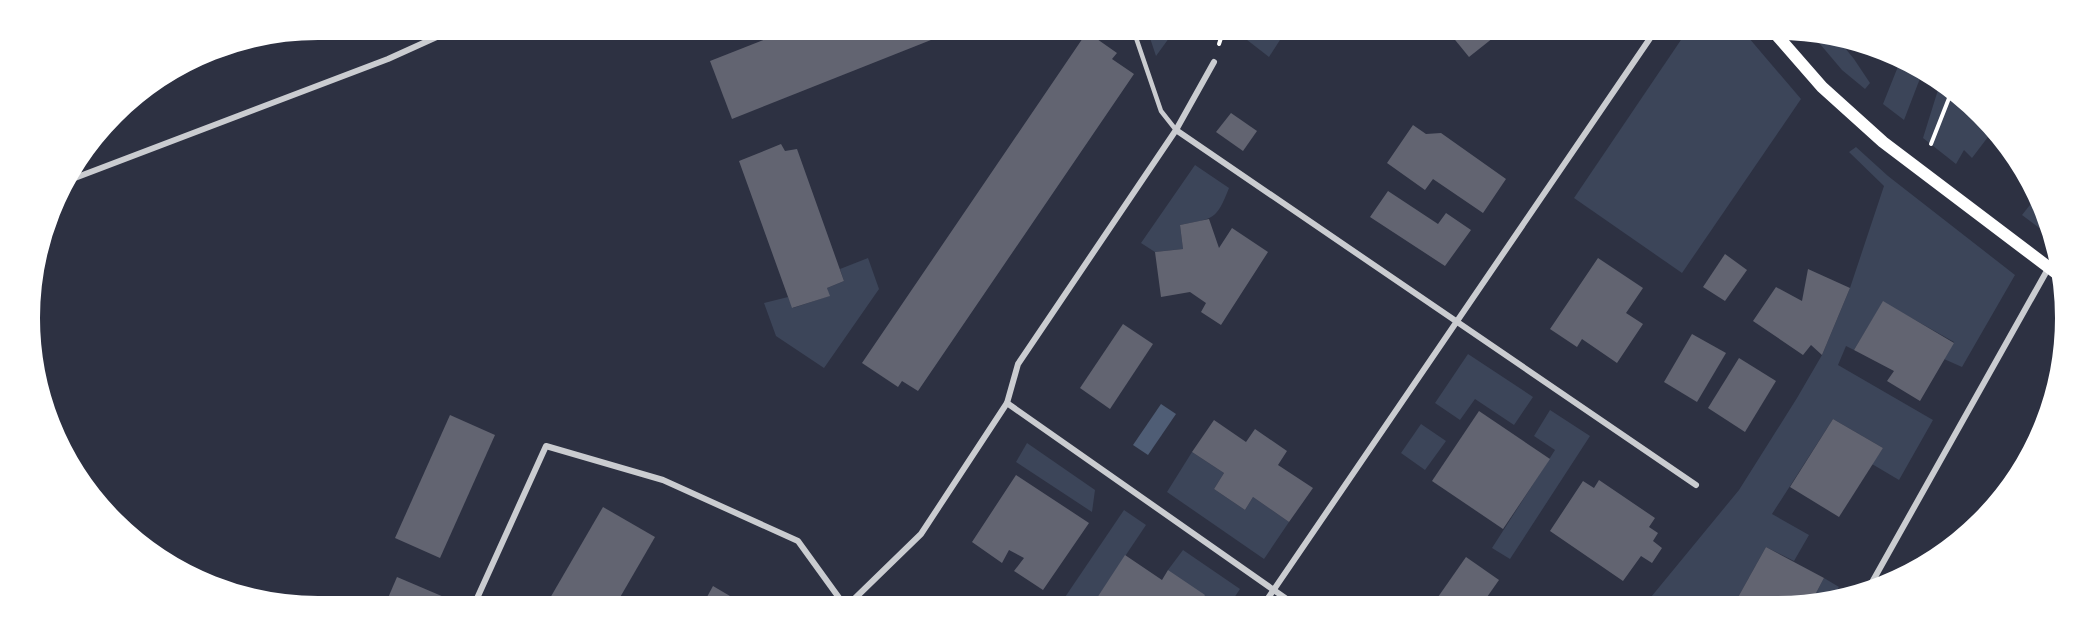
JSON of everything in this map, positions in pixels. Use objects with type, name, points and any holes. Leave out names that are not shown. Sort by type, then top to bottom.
[{"type":"main road","points":[[1777,36],[1822,87],[1883,142],[2056,272]]},
{"type":"street","points":[[73,179],[388,59],[439,36]]},
{"type":"street","points":[[1267,600],[1651,36]]},
{"type":"street","points":[[852,600],[921,534],[1007,403],[1018,364],[1176,130],[1214,62]]},
{"type":"street","points":[[1176,130],[1696,485]]},
{"type":"street","points":[[1871,584],[2049,267]]},
{"type":"street","points":[[1007,403],[1288,600]]},
{"type":"street","points":[[476,600],[546,446],[663,480],[798,541],[842,600]]},
{"type":"lane","points":[[1136,36],[1161,111],[1176,130]]},
{"type":"path","points":[[1931,144],[1950,95]]},
{"type":"shaded area","points":[[1149,36],[1171,36],[1156,56]]},
{"type":"shaded area","points":[[1242,36],[1282,36],[1269,57]]},
{"type":"shaded area","points":[[1684,36],[1747,36],[1801,99],[1682,273],[1574,198]]},
{"type":"shaded area","points":[[1815,38],[1841,44],[1870,83],[1865,89],[1842,70]]},
{"type":"shaded area","points":[[1899,64],[1921,76],[1904,120],[1883,104]]},
{"type":"shaded area","points":[[1939,87],[1963,106],[1990,134],[1972,158],[1964,150],[1956,164],[1923,138]]},
{"type":"shaded area","points":[[1856,147],[1888,176],[2015,275],[1962,367],[1944,359],[1954,342],[1883,302],[1854,350],[1846,346],[1838,365],[1933,420],[1899,480],[1872,464],[1883,448],[1833,419],[1772,514],[1809,535],[1794,561],[1766,547],[1736,600],[1649,600],[1739,490],[1822,355],[1850,288],[1884,186],[1849,152]]},
{"type":"shaded area","points":[[1195,165],[1229,188],[1225,199],[1217,212],[1207,219],[1180,225],[1183,249],[1155,252],[1141,243]]},
{"type":"shaded area","points":[[2033,200],[2046,233],[2022,215]]},
{"type":"shaded area","points":[[868,258],[879,289],[824,368],[776,336],[764,303],[788,297],[793,308],[829,296],[827,288],[844,281],[840,269]]},
{"type":"shaded area","points":[[1468,354],[1533,397],[1514,425],[1475,399],[1460,420],[1435,403]]},
{"type":"shaded area","points":[[1161,404],[1176,414],[1148,455],[1133,445]]},
{"type":"shaded area","points":[[1550,410],[1590,436],[1510,559],[1492,548],[1555,450],[1534,436]]},
{"type":"shaded area","points":[[1421,424],[1446,441],[1425,470],[1401,453]]},
{"type":"shaded area","points":[[1027,443],[1095,490],[1092,512],[1016,462]]},
{"type":"shaded area","points":[[1192,452],[1224,473],[1214,489],[1245,510],[1253,497],[1289,522],[1264,559],[1167,492]]},
{"type":"shaded area","points":[[1124,510],[1146,525],[1096,600],[1063,600]]},
{"type":"shaded area","points":[[1183,550],[1240,589],[1233,600],[1192,600],[1168,570]]},
{"type":"shaded area","points":[[1824,578],[1839,587],[1835,594],[1813,598]]},
{"type":"building","points":[[773,36],[935,36],[936,38],[732,119],[710,61]]},
{"type":"building","points":[[1084,36],[1093,36],[1117,53],[1112,59],[1134,74],[918,391],[902,381],[898,387],[862,363]]},
{"type":"building","points":[[1452,36],[1495,36],[1469,57]]},
{"type":"building","points":[[1231,113],[1257,131],[1243,151],[1216,132]]},
{"type":"building","points":[[1413,125],[1426,134],[1441,133],[1506,179],[1483,213],[1433,179],[1425,190],[1387,163]]},
{"type":"building","points":[[781,144],[785,151],[797,149],[844,281],[827,288],[830,296],[792,308],[739,161]]},
{"type":"building","points":[[1388,191],[1438,224],[1446,213],[1471,230],[1445,266],[1370,217]]},
{"type":"building","points":[[1209,219],[1219,248],[1232,228],[1268,252],[1221,325],[1201,312],[1206,303],[1190,292],[1161,297],[1155,252],[1183,249],[1180,225]]},
{"type":"building","points":[[1725,254],[1747,270],[1725,301],[1703,287]]},
{"type":"building","points":[[1598,258],[1643,288],[1626,313],[1643,324],[1617,363],[1582,339],[1577,347],[1550,329]]},
{"type":"building","points":[[1808,269],[1850,288],[1822,355],[1811,345],[1803,355],[1753,321],[1776,287],[1802,301]]},
{"type":"building","points":[[1883,301],[1954,343],[1920,401],[1887,381],[1894,371],[1854,350]]},
{"type":"building","points":[[1123,324],[1153,344],[1110,409],[1080,388]]},
{"type":"building","points":[[1692,334],[1726,353],[1697,402],[1664,382]]},
{"type":"building","points":[[1739,358],[1776,381],[1745,432],[1708,408]]},
{"type":"building","points":[[1479,411],[1550,459],[1503,529],[1432,481]]},
{"type":"building","points":[[450,415],[495,435],[440,558],[395,538]]},
{"type":"building","points":[[1833,419],[1883,448],[1839,517],[1790,487]]},
{"type":"building","points":[[1214,420],[1246,442],[1255,429],[1287,451],[1278,465],[1313,488],[1289,522],[1253,497],[1245,510],[1214,489],[1224,473],[1192,452]]},
{"type":"building","points":[[1016,475],[1089,523],[1043,590],[1014,571],[1024,558],[1009,550],[1002,563],[972,542]]},
{"type":"building","points":[[1599,480],[1655,518],[1649,527],[1658,533],[1653,541],[1662,548],[1652,563],[1641,556],[1623,581],[1550,531],[1583,481],[1594,488]]},
{"type":"building","points":[[603,507],[655,537],[618,600],[549,600]]},
{"type":"building","points":[[1766,547],[1824,578],[1813,598],[1736,600]]},
{"type":"building","points":[[1125,555],[1162,580],[1168,570],[1205,595],[1202,600],[1096,600]]},
{"type":"building","points":[[1466,557],[1499,580],[1485,600],[1436,600]]},
{"type":"building","points":[[397,577],[444,597],[442,600],[387,600]]},
{"type":"building","points":[[713,586],[737,600],[705,600]]}]
